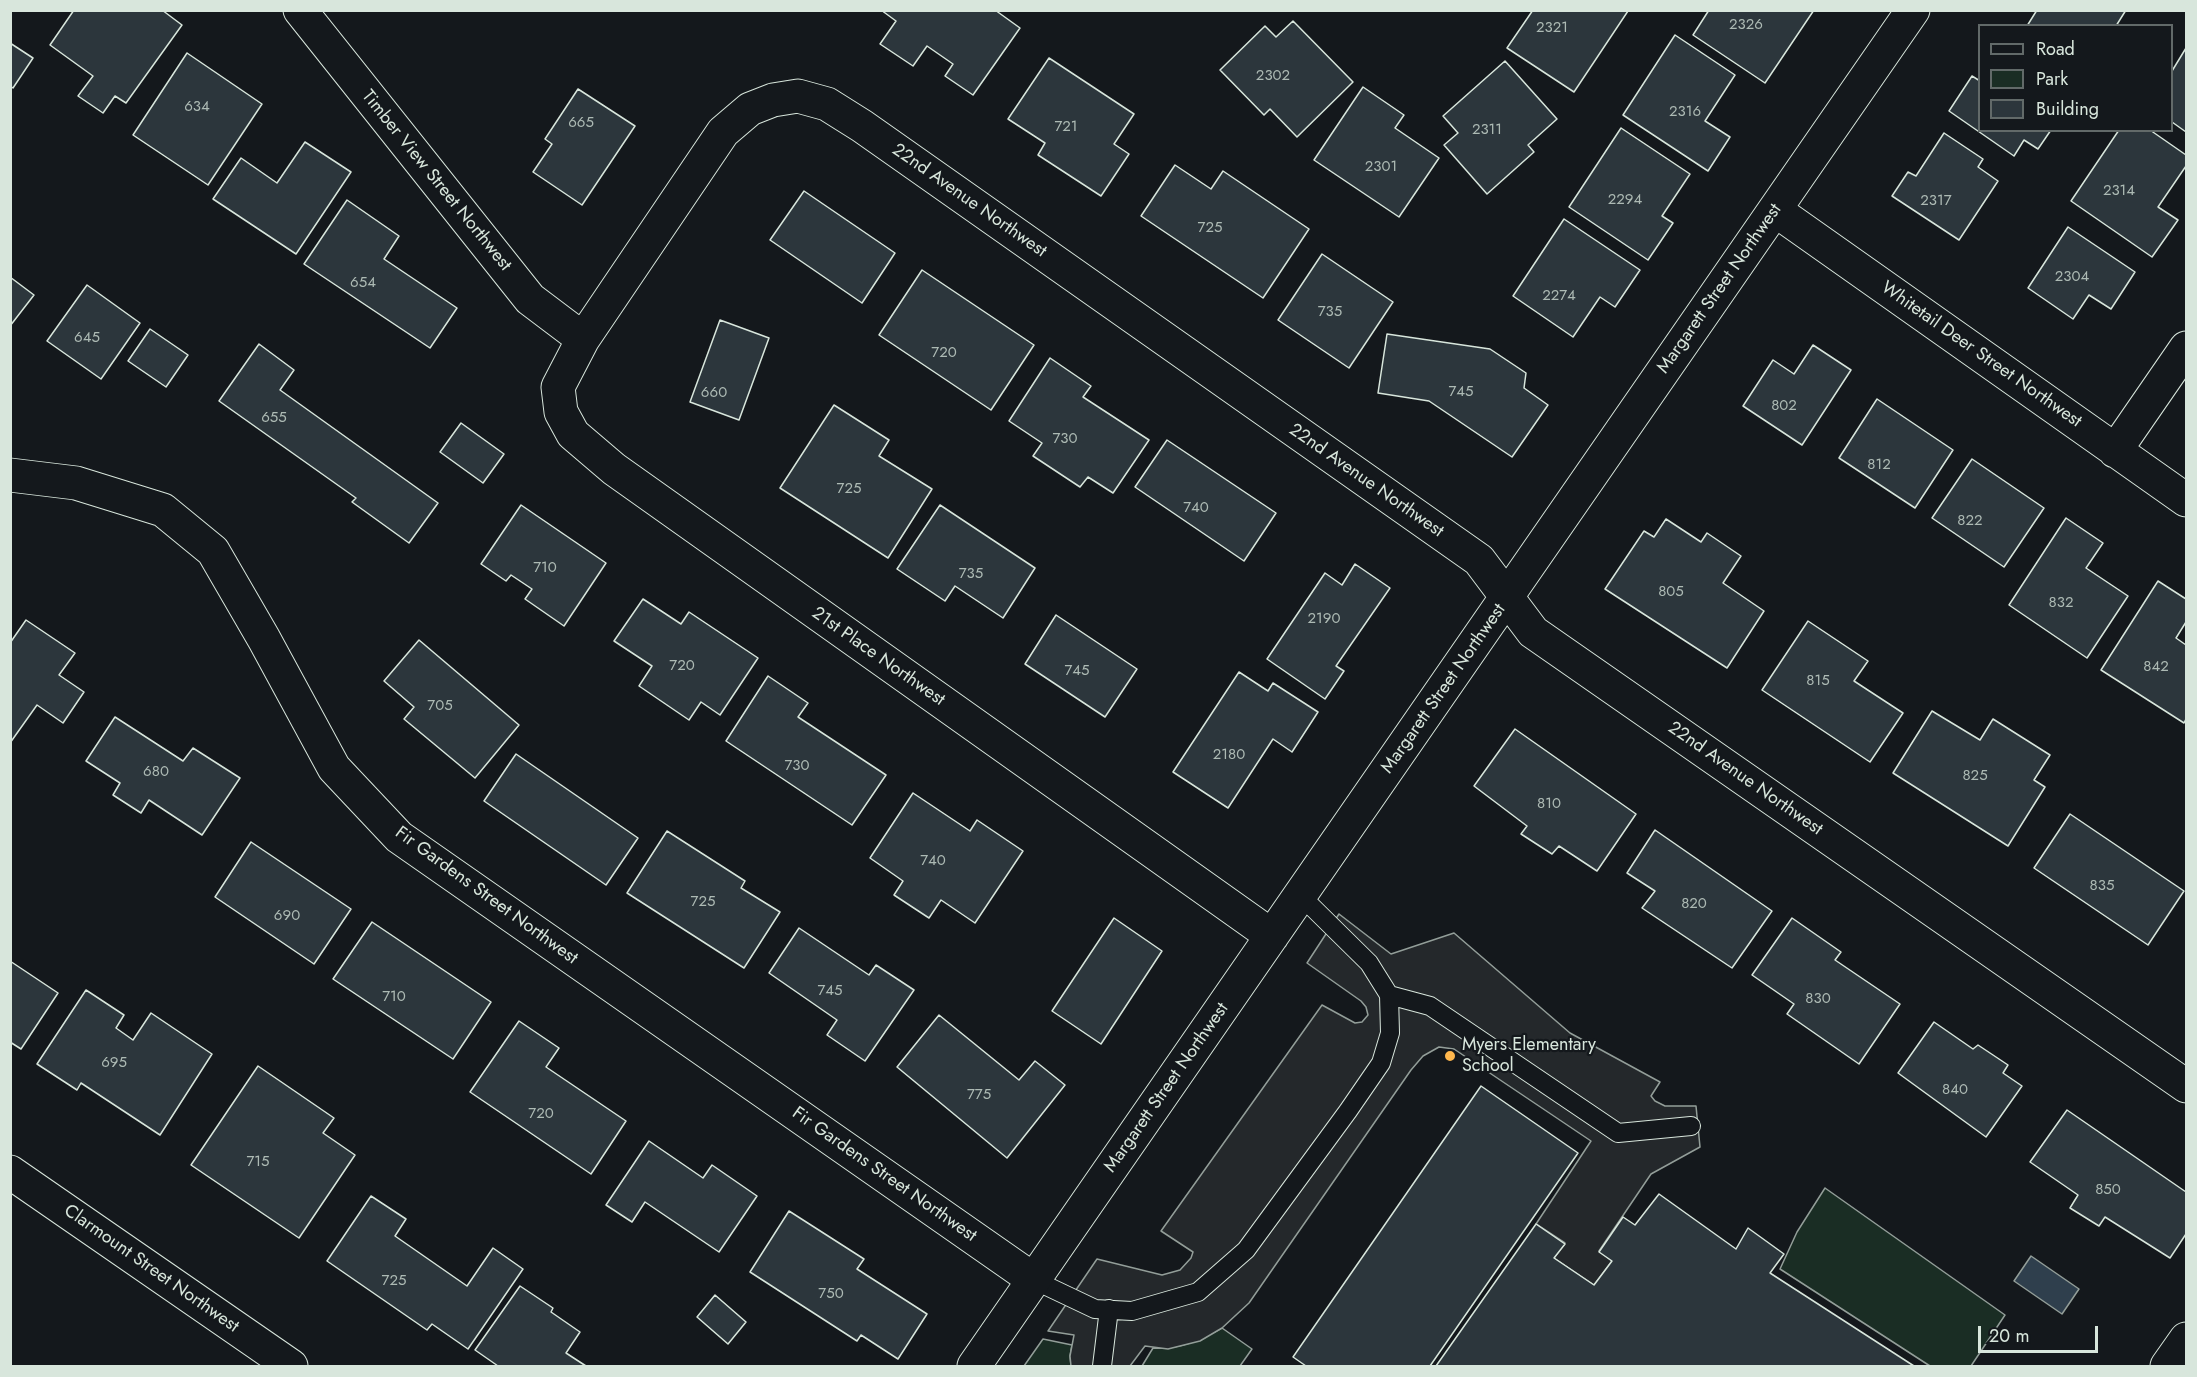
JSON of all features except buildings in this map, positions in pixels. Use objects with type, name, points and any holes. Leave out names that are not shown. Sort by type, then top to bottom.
[{"type":"street","name":"Timber View Street Northwest","points":[[300,10],[530,299],[583,339]]},
{"type":"street","name":"Margarett Street Northwest","points":[[974,1366],[1913,10]]},
{"type":"street","name":"22nd Avenue Northwest","points":[[583,339],[723,132],[750,109],[773,100],[798,96],[827,104],[872,133],[1479,560],[1533,632],[2187,1086]]},
{"type":"street","name":"Whitetail Deer Street Northwest","points":[[1775,210],[2187,500]]},
{"type":"street","name":"21st Place Northwest","points":[[583,339],[558,387],[561,412],[573,434],[581,441],[614,469],[1272,936]]},
{"type":"street","points":[[2115,451],[2187,348]]},
{"type":"street","name":"Fir Gardens Street Northwest","points":[[10,476],[76,483],[163,510],[213,551],[334,768],[399,837],[1034,1280]]},
{"type":"street","name":"Clarmount Street Northwest","points":[[10,1172],[291,1366]]},
{"type":"street","points":[[2168,1366],[2187,1339]]},
{"type":"lane","points":[[1034,1280],[1095,1309],[1131,1311],[1198,1292],[1246,1250],[1348,1111],[1381,1063],[1390,1033],[1389,995],[1369,963],[1300,895]]},
{"type":"lane","points":[[1389,995],[1430,1006],[1618,1133],[1690,1126]]},
{"type":"lane","points":[[1102,1366],[1110,1309]]},
{"type":"green space","points":[[1825,1188],[2005,1315],[1971,1366],[1930,1366],[1780,1269],[1797,1232]]},
{"type":"green space","points":[[1222,1328],[1252,1349],[1240,1366],[1142,1366],[1153,1348],[1189,1343]]},
{"type":"green space","points":[[1043,1339],[1072,1345],[1071,1366],[1024,1366]]},
{"type":"shaded area","points":[[1339,914],[1391,954],[1454,933],[1570,1033],[1660,1082],[1651,1096],[1655,1101],[1665,1106],[1696,1106],[1700,1147],[1651,1174],[1599,1251],[1612,1261],[1594,1285],[1554,1258],[1565,1243],[1536,1224],[1591,1141],[1454,1049],[1439,1047],[1423,1056],[1411,1070],[1249,1303],[1222,1328],[1200,1341],[1168,1349],[1145,1346],[1130,1366],[1071,1366],[1070,1356],[1074,1335],[1048,1331],[1097,1259],[1162,1275],[1180,1270],[1191,1258],[1193,1252],[1161,1231],[1322,1005],[1355,1023],[1362,1022],[1368,1015],[1361,1001],[1307,963]]},
{"type":"water","points":[[2031,1256],[2079,1289],[2062,1314],[2014,1281]]},
{"type":"place","name":"Myers Elementary School","points":[[1450,1056]]}]
